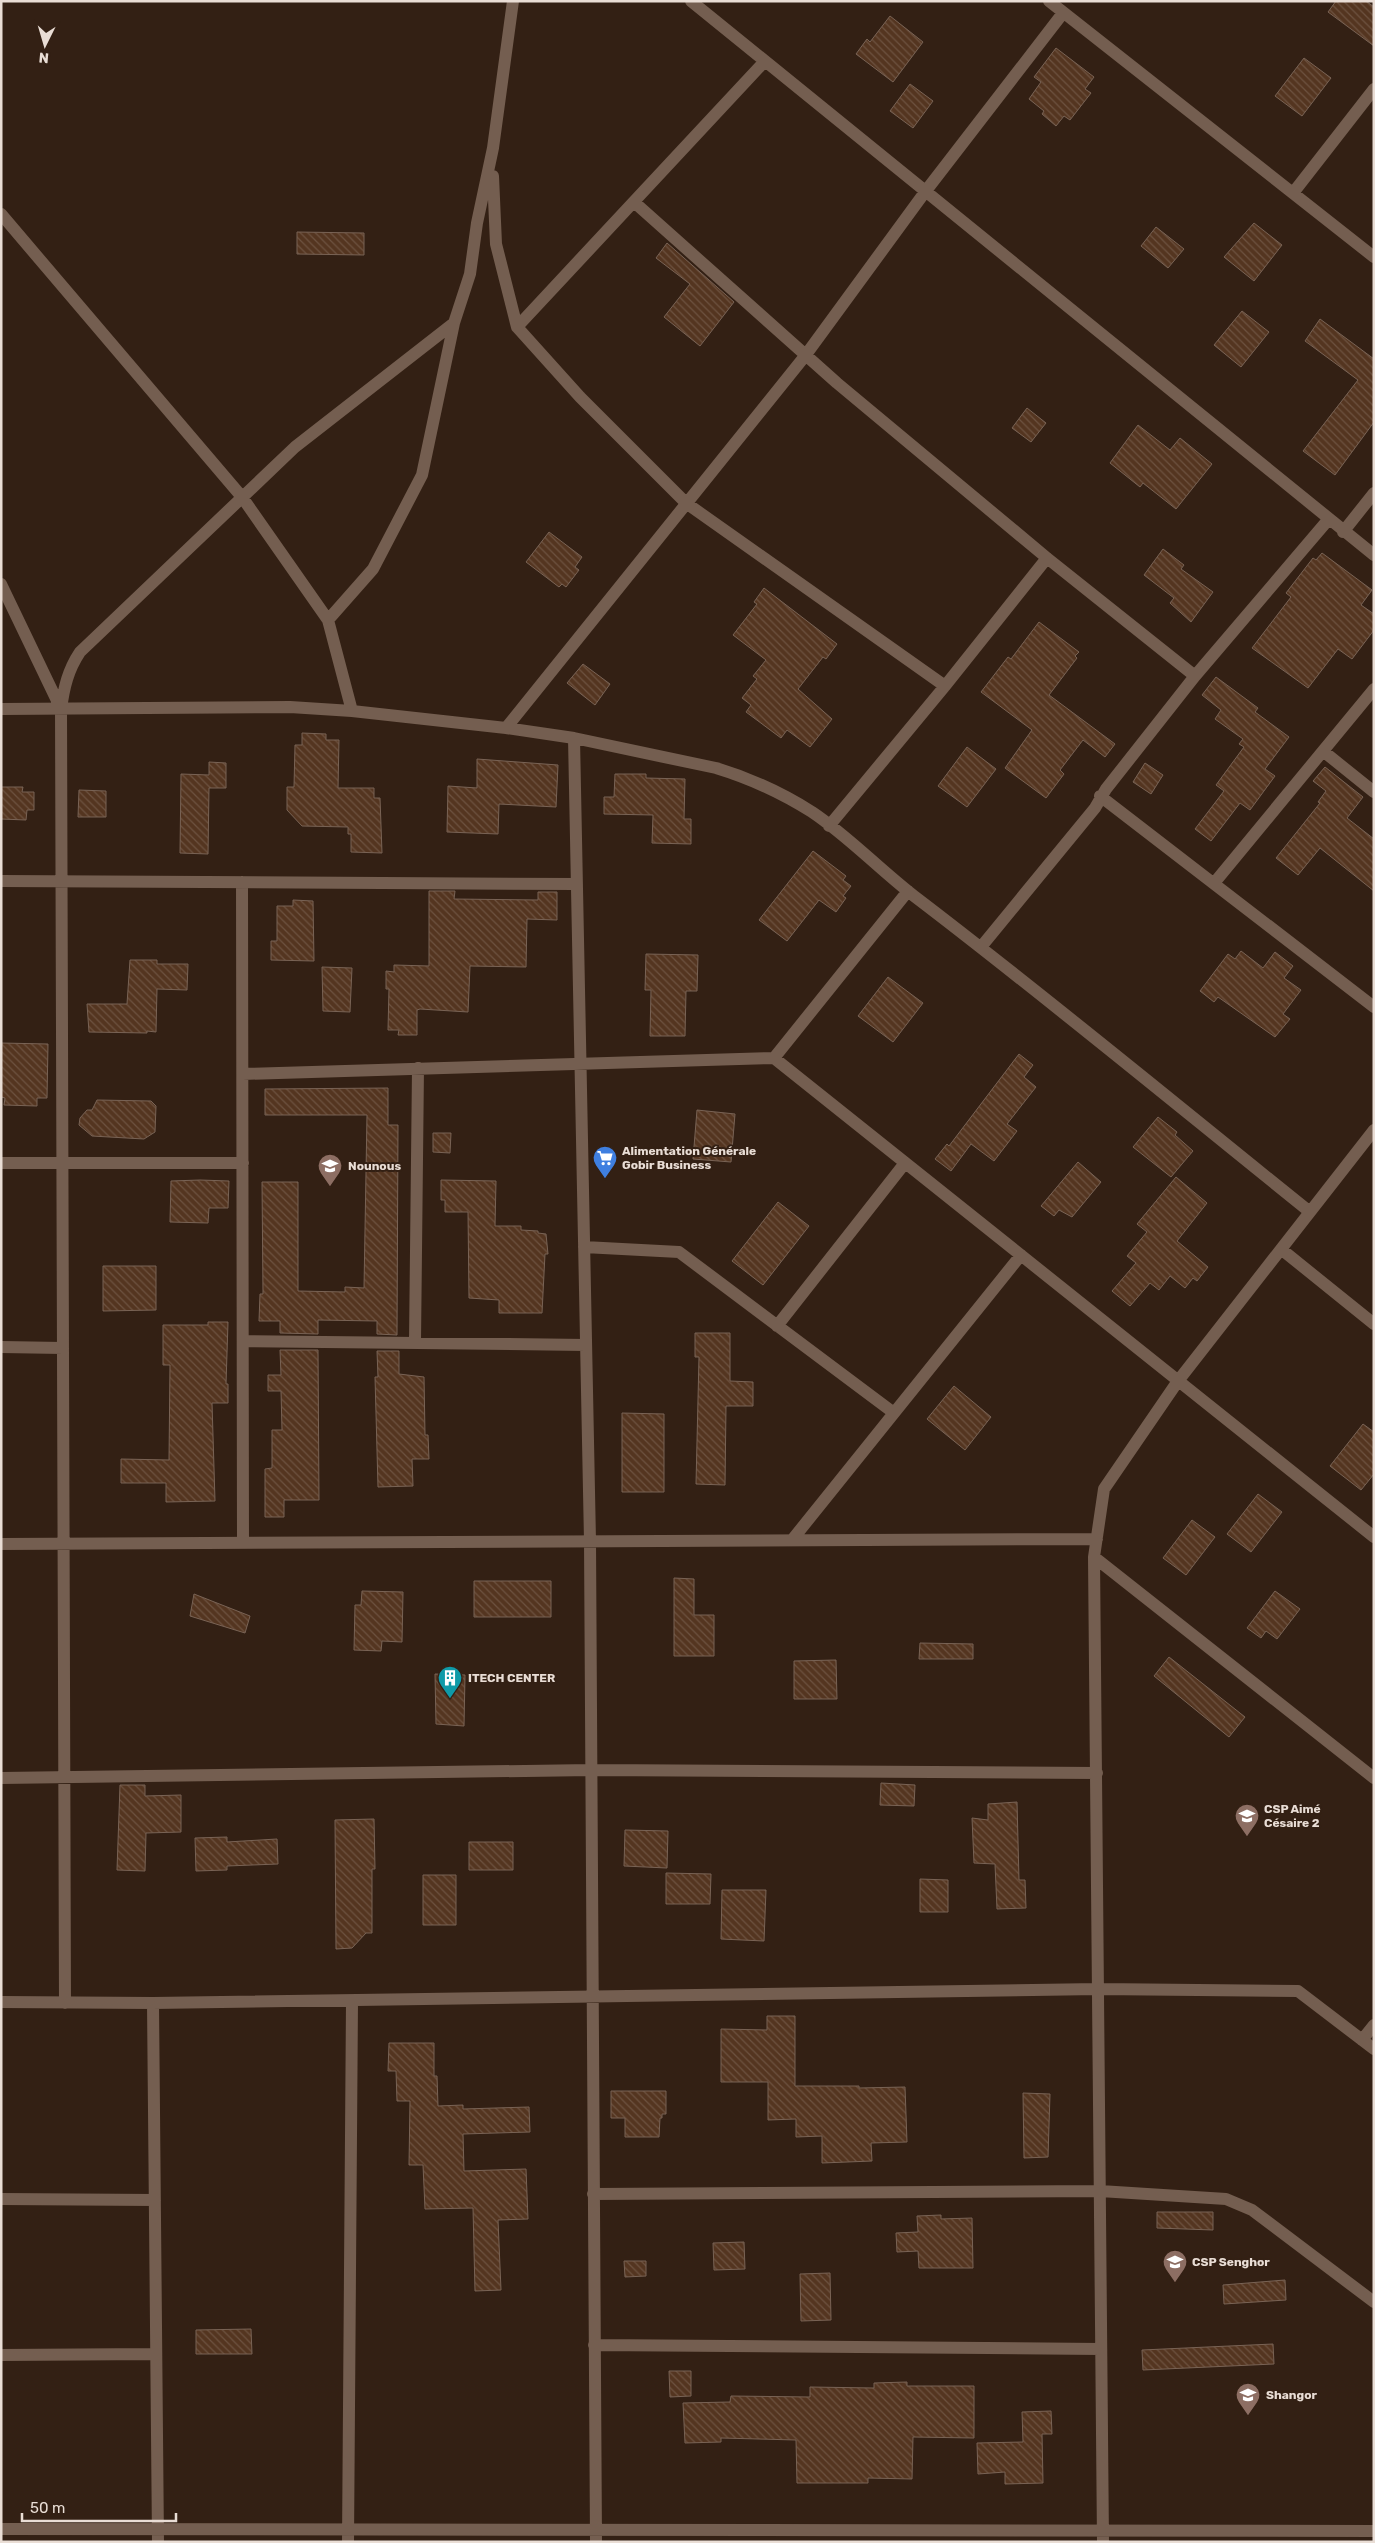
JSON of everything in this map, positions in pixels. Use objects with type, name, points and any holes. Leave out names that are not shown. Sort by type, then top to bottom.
[{"type":"street","points":[[328,620],[373,570],[422,475],[454,323],[470,274],[477,224],[493,148],[513,1]]},
{"type":"street","points":[[691,1],[1374,556]]},
{"type":"street","points":[[1049,1],[1374,257]]},
{"type":"street","points":[[506,728],[805,356],[925,192],[1063,13]]},
{"type":"street","points":[[517,327],[765,61]]},
{"type":"street","points":[[1293,193],[1374,89]]},
{"type":"street","points":[[493,148],[492,200],[496,244],[517,327],[580,397],[686,503],[945,686]]},
{"type":"street","points":[[634,202],[805,356],[1047,558],[1195,676]]},
{"type":"street","points":[[1,214],[242,497],[328,620],[352,711]]},
{"type":"street","points":[[66,2002],[61,709],[66,679],[70,666],[80,652],[295,447],[454,323]]},
{"type":"street","points":[[1344,532],[1374,493]]},
{"type":"street","points":[[980,947],[1095,808],[1100,796],[1195,676],[1328,520]]},
{"type":"street","points":[[830,826],[1047,558]]},
{"type":"street","points":[[1,584],[61,709]]},
{"type":"street","points":[[1215,882],[1374,689]]},
{"type":"street","points":[[1,709],[290,707],[352,711],[506,728],[574,738],[716,768],[739,775],[806,809],[830,826],[908,892],[980,947],[1310,1212]]},
{"type":"street","points":[[574,738],[590,1541],[596,2536]]},
{"type":"street","points":[[1323,751],[1374,792]]},
{"type":"street","points":[[1100,796],[1215,882],[1374,1007]]},
{"type":"street","points":[[1,882],[577,884]]},
{"type":"street","points":[[242,882],[243,1543]]},
{"type":"street","points":[[774,1058],[908,892]]},
{"type":"street","points":[[243,1074],[774,1058],[1374,1537]]},
{"type":"street","points":[[415,1342],[418,1068]]},
{"type":"street","points":[[1103,2536],[1094,1557],[1104,1489],[1178,1381],[1374,1130]]},
{"type":"street","points":[[1,1163],[243,1163]]},
{"type":"street","points":[[777,1326],[905,1163]]},
{"type":"street","points":[[584,1247],[679,1252],[894,1413]]},
{"type":"street","points":[[1281,1249],[1374,1324]]},
{"type":"street","points":[[792,1540],[1021,1255]]},
{"type":"street","points":[[243,1341],[586,1345]]},
{"type":"street","points":[[1,1347],[63,1348]]},
{"type":"street","points":[[1,1544],[1097,1539]]},
{"type":"street","points":[[1094,1557],[1374,1778]]},
{"type":"street","points":[[1,1778],[592,1770],[1097,1773]]},
{"type":"street","points":[[1,2002],[352,2001],[1098,1989],[1298,1991],[1374,2049]]},
{"type":"street","points":[[348,2536],[352,2001]]},
{"type":"street","points":[[153,2003],[158,2536]]},
{"type":"street","points":[[1362,2040],[1374,2025]]},
{"type":"street","points":[[594,2194],[1100,2191],[1226,2199],[1240,2203],[1304,2248],[1374,2302]]},
{"type":"street","points":[[1,2199],[155,2200]]},
{"type":"street","points":[[594,2345],[1101,2349]]},
{"type":"street","points":[[1,2355],[156,2354]]},
{"type":"street","points":[[1,2529],[158,2536],[1103,2536],[1374,2532]]},
{"type":"building","points":[[1336,1],[1366,1],[1374,7],[1374,46],[1328,12]]},
{"type":"building","points":[[890,16],[923,42],[893,82],[856,54],[867,39],[870,42]]},
{"type":"building","points":[[1056,48],[1094,77],[1085,89],[1091,93],[1070,120],[1064,116],[1056,126],[1042,114],[1044,111],[1029,99],[1041,82],[1034,77]]},
{"type":"building","points":[[1304,58],[1331,78],[1302,116],[1275,96]]},
{"type":"building","points":[[910,84],[933,101],[913,128],[890,111]]},
{"type":"building","points":[[1254,223],[1282,245],[1254,281],[1224,257]]},
{"type":"building","points":[[1156,227],[1184,249],[1168,268],[1141,246]]},
{"type":"building","points":[[297,232],[364,233],[364,255],[297,254]]},
{"type":"building","points":[[667,243],[734,302],[700,346],[664,317],[690,284],[656,258]]},
{"type":"building","points":[[1242,311],[1269,332],[1241,367],[1214,345]]},
{"type":"building","points":[[1320,319],[1374,359],[1374,422],[1335,475],[1303,451],[1358,380],[1305,341]]},
{"type":"building","points":[[1027,408],[1046,423],[1031,442],[1012,428]]},
{"type":"building","points":[[1138,425],[1170,450],[1180,438],[1212,464],[1176,509],[1143,483],[1140,487],[1110,463]]},
{"type":"building","points":[[549,532],[582,557],[575,567],[579,570],[566,587],[562,584],[559,587],[526,562]]},
{"type":"building","points":[[1163,549],[1184,565],[1181,569],[1213,592],[1191,622],[1170,603],[1174,598],[1144,575]]},
{"type":"building","points":[[1322,553],[1372,590],[1361,605],[1374,614],[1374,630],[1352,659],[1338,649],[1308,688],[1252,648],[1291,597],[1286,593],[1313,558],[1316,560]]},
{"type":"building","points":[[764,588],[837,644],[826,659],[823,657],[798,689],[832,719],[810,747],[787,730],[781,738],[746,712],[751,705],[742,698],[757,679],[753,676],[766,660],[733,635],[757,604],[754,602]]},
{"type":"building","points":[[1039,622],[1079,652],[1075,656],[1077,658],[1049,695],[1115,744],[1105,757],[1083,740],[1060,770],[1064,774],[1046,798],[1005,768],[1032,730],[981,692],[1008,657],[1011,659]]},
{"type":"building","points":[[583,664],[610,684],[595,705],[567,683]]},
{"type":"building","points":[[1216,677],[1258,708],[1255,712],[1289,737],[1265,769],[1275,776],[1250,810],[1240,803],[1211,841],[1195,829],[1224,791],[1216,785],[1244,747],[1239,744],[1243,739],[1215,719],[1221,710],[1202,695]]},
{"type":"building","points":[[302,733],[326,734],[326,740],[339,740],[338,788],[374,788],[374,798],[380,798],[382,853],[351,852],[351,834],[348,834],[348,827],[302,826],[287,810],[287,787],[294,787],[295,745],[302,745]]},
{"type":"building","points":[[967,747],[996,769],[967,807],[938,786]]},
{"type":"building","points":[[477,759],[558,765],[556,807],[499,804],[498,834],[447,832],[448,786],[477,788]]},
{"type":"building","points":[[209,762],[226,763],[226,788],[209,788],[208,854],[180,853],[181,774],[209,775]]},
{"type":"building","points":[[1145,763],[1163,775],[1151,794],[1133,782]]},
{"type":"building","points":[[1325,767],[1363,797],[1347,818],[1374,839],[1374,891],[1320,848],[1298,875],[1276,858],[1320,803],[1318,802],[1326,791],[1313,781]]},
{"type":"building","points":[[615,774],[646,774],[646,778],[685,779],[684,819],[691,819],[691,844],[652,843],[653,815],[604,814],[604,797],[614,797]]},
{"type":"building","points":[[1,787],[23,787],[22,792],[34,792],[34,810],[27,810],[26,820],[1,819]]},
{"type":"building","points":[[79,790],[106,791],[106,817],[78,817]]},
{"type":"building","points":[[813,851],[846,876],[843,880],[851,886],[843,896],[846,898],[836,912],[819,900],[787,941],[759,920]]},
{"type":"building","points":[[429,891],[455,891],[454,899],[538,900],[538,892],[557,892],[557,920],[527,919],[526,967],[470,966],[468,1012],[420,1009],[417,1010],[417,1035],[398,1035],[399,1030],[388,1030],[389,989],[386,989],[386,971],[394,972],[394,965],[429,966]]},
{"type":"building","points":[[293,900],[313,901],[314,961],[271,960],[271,941],[277,941],[277,906],[293,906]]},
{"type":"building","points":[[1241,951],[1263,968],[1275,952],[1293,966],[1284,978],[1301,990],[1283,1014],[1290,1019],[1275,1037],[1218,997],[1214,1002],[1200,991],[1228,954],[1235,959]]},
{"type":"building","points":[[646,954],[698,955],[697,991],[686,991],[685,1036],[650,1036],[651,990],[645,990]]},
{"type":"building","points":[[130,960],[157,960],[157,964],[188,964],[187,990],[157,989],[156,1032],[89,1032],[87,1004],[127,1004]]},
{"type":"building","points":[[322,967],[352,968],[350,1012],[323,1011]]},
{"type":"building","points":[[888,977],[923,1003],[893,1042],[858,1016]]},
{"type":"building","points":[[1,1043],[48,1044],[47,1098],[37,1098],[37,1106],[4,1105],[5,1098],[1,1097]]},
{"type":"building","points":[[1019,1054],[1033,1065],[1024,1077],[1036,1087],[1007,1124],[1017,1131],[994,1161],[971,1144],[951,1171],[935,1159],[947,1144],[949,1146]]},
{"type":"building","points":[[388,1088],[388,1125],[398,1125],[397,1335],[377,1334],[377,1321],[318,1320],[318,1334],[280,1333],[280,1321],[259,1321],[260,1294],[263,1294],[262,1182],[298,1182],[298,1291],[345,1292],[345,1287],[364,1288],[367,1115],[265,1115],[265,1089]]},
{"type":"building","points":[[97,1100],[151,1101],[156,1106],[155,1132],[144,1139],[92,1136],[79,1125],[80,1118],[87,1110],[92,1110]]},
{"type":"building","points":[[697,1110],[735,1114],[731,1162],[693,1159]]},
{"type":"building","points":[[1158,1117],[1177,1132],[1175,1135],[1193,1151],[1171,1177],[1133,1147]]},
{"type":"building","points":[[433,1133],[451,1133],[450,1153],[433,1152]]},
{"type":"building","points":[[1078,1162],[1101,1182],[1072,1217],[1059,1210],[1054,1216],[1041,1206]]},
{"type":"building","points":[[1176,1177],[1207,1203],[1177,1241],[1208,1267],[1197,1281],[1193,1278],[1185,1288],[1170,1276],[1159,1290],[1150,1283],[1130,1306],[1112,1291],[1136,1263],[1127,1256],[1147,1232],[1137,1224]]},
{"type":"building","points":[[441,1180],[496,1181],[495,1226],[521,1226],[521,1230],[538,1231],[538,1233],[546,1234],[548,1254],[545,1254],[542,1313],[499,1313],[499,1300],[469,1298],[468,1212],[445,1212],[445,1200],[441,1200]]},
{"type":"building","points":[[171,1181],[229,1181],[228,1208],[209,1208],[208,1223],[170,1222]]},
{"type":"building","points":[[778,1202],[809,1226],[763,1285],[732,1261]]},
{"type":"building","points":[[103,1266],[156,1266],[156,1310],[103,1311]]},
{"type":"building","points":[[208,1322],[228,1322],[226,1384],[228,1384],[228,1403],[212,1403],[215,1501],[166,1502],[166,1483],[121,1483],[121,1459],[169,1460],[170,1365],[163,1365],[163,1325],[208,1325]]},
{"type":"building","points":[[695,1333],[730,1333],[730,1381],[753,1382],[753,1406],[726,1406],[725,1485],[696,1484],[699,1357],[695,1357]]},
{"type":"building","points":[[280,1350],[318,1350],[319,1500],[284,1500],[284,1517],[265,1517],[265,1469],[272,1468],[272,1430],[282,1430],[281,1391],[268,1391],[268,1375],[281,1375]]},
{"type":"building","points":[[377,1351],[399,1351],[399,1374],[424,1377],[425,1435],[428,1435],[429,1459],[412,1459],[413,1486],[378,1487],[375,1377],[378,1377]]},
{"type":"building","points":[[954,1386],[991,1417],[965,1450],[927,1419]]},
{"type":"building","points":[[622,1413],[664,1414],[664,1492],[622,1492]]},
{"type":"building","points":[[1363,1424],[1374,1432],[1374,1474],[1361,1490],[1330,1466]]},
{"type":"building","points":[[1258,1494],[1282,1512],[1251,1552],[1227,1534]]},
{"type":"building","points":[[1192,1520],[1215,1537],[1186,1575],[1163,1558]]},
{"type":"building","points":[[674,1578],[694,1579],[694,1615],[714,1615],[714,1656],[674,1656]]},
{"type":"building","points":[[474,1581],[551,1581],[551,1617],[474,1617]]},
{"type":"building","points":[[362,1591],[403,1592],[402,1642],[382,1641],[381,1651],[354,1650],[355,1605],[361,1605]]},
{"type":"building","points":[[1275,1591],[1300,1609],[1277,1639],[1266,1631],[1261,1638],[1247,1628]]},
{"type":"building","points":[[194,1594],[250,1616],[245,1633],[190,1616]]},
{"type":"building","points":[[920,1643],[973,1644],[973,1659],[919,1659]]},
{"type":"building","points":[[1169,1657],[1245,1717],[1229,1737],[1154,1676]]},
{"type":"building","points":[[836,1660],[837,1699],[794,1699],[794,1661]]},
{"type":"building","name":"ITECH CENTER","points":[[435,1674],[465,1675],[464,1726],[436,1724]]},
{"type":"building","points":[[881,1783],[915,1785],[914,1806],[880,1805]]},
{"type":"building","points":[[120,1785],[145,1785],[145,1796],[181,1795],[181,1832],[146,1833],[145,1871],[117,1870]]},
{"type":"building","points":[[1017,1802],[1019,1880],[1025,1880],[1026,1908],[997,1909],[995,1864],[974,1863],[972,1818],[988,1820],[988,1804]]},
{"type":"building","points":[[374,1819],[375,1869],[372,1869],[372,1933],[366,1933],[352,1948],[336,1949],[335,1820]]},
{"type":"building","points":[[625,1830],[668,1831],[667,1868],[624,1866]]},
{"type":"building","points":[[227,1837],[227,1842],[277,1839],[278,1864],[227,1866],[227,1870],[196,1871],[195,1838]]},
{"type":"building","points":[[469,1842],[513,1842],[513,1870],[469,1870]]},
{"type":"building","points":[[666,1873],[711,1874],[710,1904],[666,1904]]},
{"type":"building","points":[[423,1875],[456,1875],[456,1925],[423,1925]]},
{"type":"building","points":[[920,1879],[948,1880],[948,1912],[920,1912]]},
{"type":"building","points":[[722,1890],[766,1890],[764,1941],[721,1939]]},
{"type":"building","points":[[767,2016],[795,2016],[795,2086],[905,2087],[907,2142],[871,2143],[872,2161],[822,2163],[822,2136],[796,2137],[796,2119],[768,2120],[768,2082],[721,2082],[721,2029],[767,2030]]},
{"type":"building","points":[[389,2043],[434,2043],[434,2076],[437,2076],[438,2106],[463,2105],[463,2109],[529,2107],[530,2132],[463,2134],[464,2171],[526,2169],[528,2219],[498,2220],[501,2290],[475,2291],[473,2208],[425,2209],[423,2165],[409,2165],[410,2101],[397,2101],[396,2071],[388,2071]]},
{"type":"building","points":[[611,2091],[666,2091],[666,2114],[662,2114],[662,2118],[660,2118],[659,2137],[625,2137],[625,2118],[611,2118]]},
{"type":"building","points":[[1023,2093],[1050,2094],[1048,2157],[1024,2158]]},
{"type":"building","points":[[1157,2212],[1213,2212],[1213,2230],[1157,2228]]},
{"type":"building","points":[[941,2215],[941,2219],[972,2218],[973,2268],[919,2268],[918,2251],[897,2252],[896,2233],[918,2232],[917,2216]]},
{"type":"building","points":[[744,2242],[745,2269],[714,2270],[713,2243]]},
{"type":"building","points":[[624,2261],[646,2261],[646,2276],[625,2277]]},
{"type":"building","points":[[830,2273],[831,2320],[801,2321],[800,2274]]},
{"type":"building","points":[[1285,2280],[1286,2300],[1224,2304],[1223,2285]]},
{"type":"building","points":[[251,2329],[252,2354],[196,2354],[196,2330]]},
{"type":"building","points":[[1273,2344],[1274,2364],[1143,2370],[1142,2350]]},
{"type":"building","points":[[669,2371],[691,2371],[691,2396],[670,2397]]},
{"type":"building","points":[[907,2382],[907,2386],[974,2386],[974,2438],[913,2437],[912,2479],[868,2478],[868,2483],[797,2483],[796,2440],[721,2438],[721,2442],[685,2443],[683,2403],[730,2402],[731,2396],[810,2397],[810,2387],[874,2388],[874,2383]]},
{"type":"building","points":[[1051,2411],[1052,2434],[1042,2434],[1043,2483],[1005,2484],[1005,2472],[978,2474],[977,2443],[1023,2442],[1022,2412]]},
{"type":"place","name":"Alimentation Générale Gobir Business","points":[[605,1179]]},
{"type":"place","name":"Nounous","points":[[330,1187]]},
{"type":"place","name":"ITECH CENTER","points":[[450,1699]]},
{"type":"place","name":"CSP Aimé Césaire 2","points":[[1247,1837]]},
{"type":"place","name":"CSP Senghor","points":[[1175,2283]]},
{"type":"place","name":"Shangor","points":[[1248,2416]]}]
